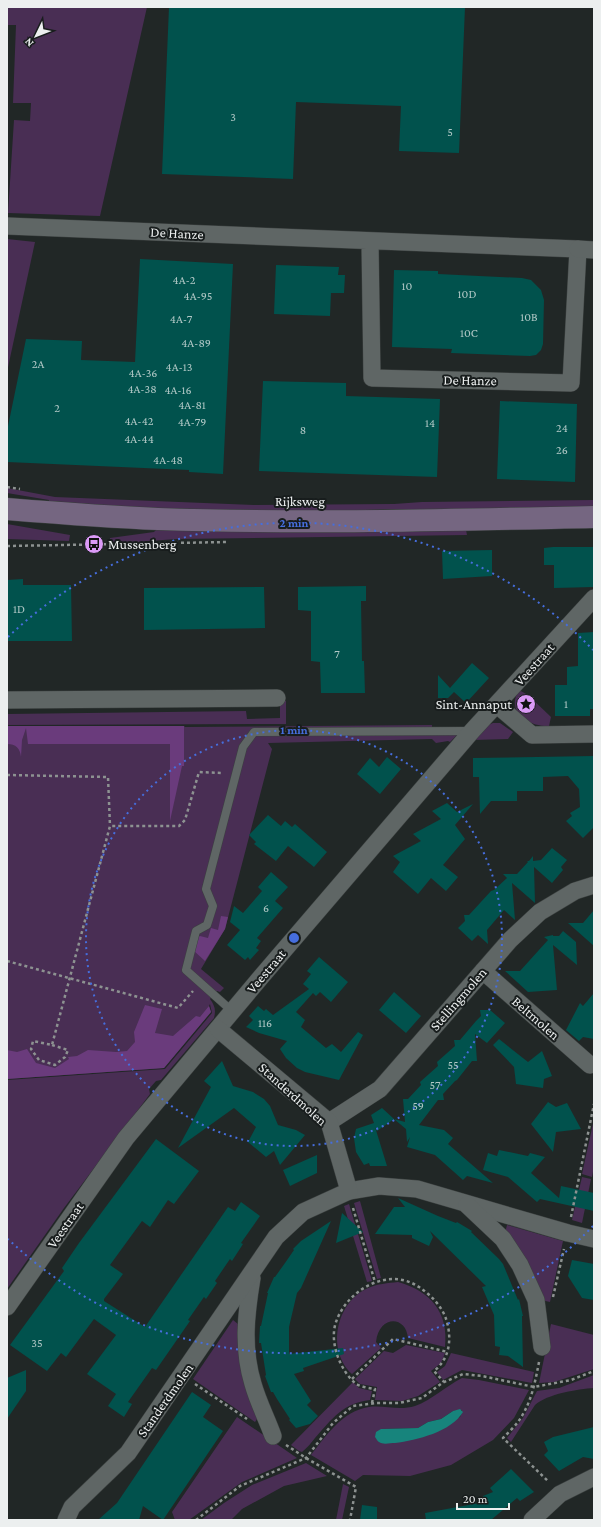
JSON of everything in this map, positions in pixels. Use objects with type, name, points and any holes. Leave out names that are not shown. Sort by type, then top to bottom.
[{"type":"main road","name":"Rijksweg","points":[[7,508],[87,515],[159,519],[412,520],[594,516]]},
{"type":"street","name":"De Hanze","points":[[7,226],[586,250],[570,383],[372,378],[370,242]]},
{"type":"street","name":"Veestraat","points":[[7,1307],[126,1138],[232,1011],[472,731],[594,598]]},
{"type":"street","points":[[7,700],[277,698]]},
{"type":"street","points":[[497,705],[532,735],[594,734]]},
{"type":"street","name":"Stellingmolen","points":[[329,1122],[380,1089],[510,940],[540,912],[575,891],[594,886]]},
{"type":"street","name":"Beltmolen","points":[[483,971],[593,1069]]},
{"type":"street","name":"Standerdmolen","points":[[66,1520],[72,1507],[128,1453],[276,1237],[303,1212],[349,1191],[329,1122],[218,1028]]},
{"type":"street","points":[[349,1191],[379,1186],[417,1189],[568,1233],[594,1239]]},
{"type":"street","points":[[464,1203],[502,1239],[520,1265],[536,1300],[542,1348]]},
{"type":"street","name":"Standerdmolen","points":[[253,1272],[246,1316],[247,1358],[253,1385],[273,1436]]},
{"type":"street","points":[[532,1520],[560,1494],[594,1477]]},
{"type":"lane","points":[[232,1011],[186,970],[196,931],[207,924],[212,906],[206,889],[243,747],[254,732],[472,731]]},
{"type":"path","points":[[7,487],[21,489]]},
{"type":"path","points":[[110,826],[179,826],[184,820],[199,772],[236,774]]},
{"type":"path","points":[[7,776],[108,776],[110,826],[52,1045]]},
{"type":"path","points":[[7,961],[178,1008],[200,983]]},
{"type":"path","points":[[33,1041],[52,1045],[68,1050],[65,1057],[55,1065],[39,1060],[31,1049],[33,1041]]},
{"type":"path","points":[[349,1191],[375,1282]]},
{"type":"path","points":[[372,1403],[375,1389],[363,1387],[356,1383],[340,1363],[335,1348],[335,1322],[345,1304],[354,1295],[362,1288],[375,1282],[387,1279],[400,1280],[414,1284],[429,1293],[441,1308],[447,1321],[449,1339],[448,1352],[443,1364],[434,1372],[444,1382]]},
{"type":"path","points":[[352,1379],[393,1339],[448,1352]]},
{"type":"path","points":[[196,1520],[240,1486],[306,1458],[333,1422],[353,1406],[372,1403],[399,1403],[422,1398],[444,1382],[463,1374],[482,1376],[534,1387],[571,1380],[594,1371]]},
{"type":"shaded area","points":[[7,7],[147,7],[100,216],[8,213],[14,120],[30,121],[31,103],[13,103],[16,25],[7,25]]},
{"type":"shaded area","points":[[7,239],[35,242],[7,372]]},
{"type":"shaded area","points":[[7,488],[55,497],[254,505],[594,500],[594,508],[398,509],[301,512],[169,510],[49,501],[7,493]]},
{"type":"shaded area","points":[[7,524],[70,535],[69,541],[7,539]]},
{"type":"shaded area","points":[[156,530],[304,532],[466,530],[467,535],[177,539],[109,546],[110,538],[154,532]]},
{"type":"shaded area","points":[[519,690],[528,695],[551,717],[549,726],[534,724],[521,717],[515,705],[515,698]]},
{"type":"shaded area","points":[[283,701],[286,701],[286,724],[7,725],[7,714],[246,711],[247,719],[280,718],[280,704]]},
{"type":"shaded area","points":[[493,723],[500,723],[513,732],[508,739],[473,740],[486,726]]},
{"type":"shaded area","points":[[432,725],[432,728],[465,727],[450,742],[436,743],[432,739],[268,743],[272,749],[225,929],[201,969],[224,988],[220,992],[217,991],[210,999],[215,1008],[214,1018],[161,1080],[156,1081],[149,1089],[150,1094],[64,1208],[7,1289],[7,1080],[165,1069],[212,1013],[210,1004],[209,1006],[211,1012],[164,1068],[7,1079],[7,726],[185,727]]},
{"type":"shaded area","points":[[7,726],[184,726],[184,766],[182,766],[170,821],[170,744],[28,744],[26,728],[22,740],[21,757],[20,751],[17,747],[7,744]]},
{"type":"shaded area","points":[[221,916],[228,917],[225,929],[205,961],[193,950],[198,937],[208,938],[211,928],[218,930]]},
{"type":"shaded area","points":[[145,1005],[162,1009],[155,1033],[173,1036],[196,1016],[200,1017],[209,1006],[211,1012],[164,1068],[7,1079],[7,1050],[17,1052],[27,1049],[36,1063],[55,1068],[69,1059],[68,1057],[77,1056],[88,1050],[116,1052],[127,1051],[135,1042],[134,1032]]},
{"type":"shaded area","points":[[594,1119],[594,1166],[592,1177],[582,1174]]},
{"type":"shaded area","points":[[582,1177],[591,1179],[582,1223],[572,1220]]},
{"type":"shaded area","points":[[360,1201],[381,1278],[377,1279],[354,1203]]},
{"type":"shaded area","points":[[349,1204],[372,1281],[367,1282],[344,1206]]},
{"type":"shaded area","points":[[507,1225],[563,1241],[550,1302],[541,1300],[505,1233]]},
{"type":"shaded area","points":[[398,1282],[419,1291],[428,1297],[435,1305],[444,1323],[445,1347],[408,1338],[403,1325],[392,1321],[382,1327],[378,1333],[376,1342],[381,1348],[352,1374],[344,1364],[339,1352],[337,1340],[338,1327],[342,1315],[348,1304],[357,1295],[368,1288]]},
{"type":"shaded area","points":[[233,1320],[238,1324],[259,1416],[255,1422],[193,1379]]},
{"type":"shaded area","points":[[551,1324],[594,1335],[594,1369],[554,1382],[539,1383]]},
{"type":"shaded area","points":[[406,1345],[445,1353],[441,1363],[431,1371],[440,1382],[418,1396],[402,1401],[375,1400],[377,1387],[360,1384],[355,1379],[384,1351],[393,1353]]},
{"type":"shaded area","points":[[451,1353],[534,1372],[532,1383],[462,1370],[443,1380],[437,1372],[445,1366]]},
{"type":"shaded area","points":[[594,1375],[594,1388],[563,1393],[540,1401],[535,1405],[511,1442],[507,1438],[523,1418],[537,1391],[559,1388]]},
{"type":"shaded area","points":[[462,1378],[479,1380],[529,1390],[514,1418],[493,1440],[451,1465],[410,1476],[363,1475],[355,1481],[311,1455],[336,1425],[359,1409],[369,1407],[403,1408],[415,1406]],"holes":[[[462,1410],[460,1417],[379,1442],[381,1429],[418,1428],[428,1422],[441,1419],[453,1411]]]},
{"type":"shaded area","points":[[353,1382],[359,1388],[372,1391],[370,1400],[345,1408],[327,1424],[302,1452],[291,1445]]},
{"type":"shaded area","points":[[237,1417],[297,1458],[242,1482],[189,1520],[175,1520],[172,1512]]},
{"type":"shaded area","points":[[306,1463],[327,1476],[284,1486],[242,1509],[231,1520],[201,1520],[252,1485]]},
{"type":"shaded area","points":[[343,1484],[349,1487],[342,1520],[336,1520]]},
{"type":"water","points":[[460,1409],[463,1412],[458,1419],[442,1430],[433,1434],[404,1442],[385,1444],[379,1442],[375,1437],[376,1432],[381,1429],[418,1428],[428,1422],[441,1419],[453,1411]]},
{"type":"building","points":[[169,7],[465,7],[459,153],[399,151],[401,106],[296,102],[293,179],[162,174]]},
{"type":"building","points":[[140,259],[233,264],[223,474],[189,472],[189,470],[7,462],[7,431],[26,339],[82,341],[81,360],[135,362]]},
{"type":"building","points":[[276,265],[339,267],[338,275],[345,275],[344,293],[331,293],[330,316],[274,314]]},
{"type":"building","points":[[394,270],[438,271],[438,274],[522,278],[531,280],[541,290],[544,300],[543,344],[541,350],[536,355],[530,356],[451,353],[452,349],[392,347]]},
{"type":"building","points":[[263,381],[346,383],[346,396],[440,399],[437,477],[259,471]]},
{"type":"building","points":[[500,401],[577,404],[575,482],[497,479]]},
{"type":"building","points":[[594,547],[594,587],[554,588],[554,565],[544,565],[544,548]]},
{"type":"building","points":[[492,550],[492,576],[443,579],[442,551]]},
{"type":"building","points":[[23,579],[23,585],[71,585],[72,641],[7,641],[7,580]]},
{"type":"building","points":[[366,586],[366,601],[361,601],[362,661],[364,661],[365,693],[321,693],[320,662],[311,661],[311,611],[298,610],[298,587]]},
{"type":"building","points":[[264,587],[265,628],[144,630],[144,588]]},
{"type":"building","points":[[594,632],[594,709],[590,709],[590,716],[555,716],[555,685],[567,685],[567,667],[578,666],[578,633]]},
{"type":"building","points":[[472,663],[489,678],[466,703],[454,692],[448,698],[438,698],[438,675],[450,688]]},
{"type":"building","points":[[594,756],[594,827],[583,838],[566,821],[572,816],[570,813],[580,807],[579,789],[568,776],[543,777],[543,791],[517,791],[517,801],[491,801],[480,814],[479,777],[473,777],[473,758]]},
{"type":"building","points":[[387,757],[401,769],[380,794],[357,774],[370,758],[379,767]]},
{"type":"building","points":[[447,803],[457,812],[473,804],[455,825],[465,839],[443,865],[458,877],[446,891],[431,878],[418,894],[393,872],[400,862],[393,856],[421,841],[413,834],[441,819],[432,811]]},
{"type":"building","points":[[268,815],[281,826],[285,821],[292,827],[295,824],[327,852],[314,867],[288,846],[276,861],[254,844],[256,842],[249,835]]},
{"type":"building","points":[[552,848],[567,860],[561,867],[563,870],[552,883],[534,867],[535,903],[512,883],[515,920],[504,910],[487,930],[488,944],[478,935],[472,941],[458,928],[465,921],[464,915],[469,915],[491,891],[507,878],[503,874],[517,874],[533,856],[533,861],[541,860]]},
{"type":"building","points":[[271,872],[288,887],[275,901],[283,908],[257,938],[261,941],[256,948],[259,950],[250,960],[248,957],[245,960],[227,945],[240,930],[230,922],[234,906],[243,913],[262,891],[258,887]]},
{"type":"building","points":[[594,910],[594,946],[568,923],[583,923]]},
{"type":"building","points":[[563,931],[576,942],[577,965],[553,945],[557,990],[528,992],[505,971],[520,971],[548,940],[544,937],[553,935],[559,936]]},
{"type":"building","points":[[319,957],[348,982],[331,1002],[320,992],[316,996],[313,993],[296,1012],[305,1020],[301,1027],[326,1048],[332,1044],[341,1052],[358,1032],[363,1035],[339,1080],[305,1072],[297,1068],[286,1058],[280,1049],[287,1041],[259,1033],[246,1027],[253,1020],[249,1016],[258,1006],[264,1011],[266,1009],[273,1015],[309,989],[303,984],[311,974],[307,971]]},
{"type":"building","points":[[394,992],[421,1016],[406,1033],[379,1010]]},
{"type":"building","points":[[594,993],[594,1039],[583,1037],[579,1041],[566,1030],[580,1003],[583,1006]]},
{"type":"building","points":[[480,1010],[490,1010],[505,1023],[487,1043],[475,1034],[477,1061],[472,1061],[457,1080],[443,1094],[444,1100],[438,1100],[419,1125],[444,1130],[453,1138],[448,1144],[493,1183],[467,1176],[463,1180],[435,1155],[407,1147],[410,1137],[407,1142],[406,1129],[394,1119],[405,1122],[403,1099],[408,1099],[421,1085],[420,1082],[438,1066],[437,1062],[455,1046],[454,1040],[460,1040],[481,1016]]},
{"type":"building","points":[[499,1039],[528,1062],[542,1051],[552,1076],[544,1079],[543,1088],[516,1084],[514,1067],[493,1045]]},
{"type":"building","points":[[222,1061],[233,1086],[253,1092],[264,1099],[270,1106],[278,1125],[296,1130],[305,1135],[280,1165],[274,1151],[266,1157],[248,1142],[256,1127],[234,1108],[178,1148],[211,1087],[204,1081]]},
{"type":"building","points":[[548,1102],[556,1107],[567,1103],[581,1129],[556,1132],[553,1152],[531,1124]]},
{"type":"building","points":[[382,1108],[394,1119],[377,1131],[375,1127],[387,1166],[370,1166],[369,1163],[364,1165],[356,1152],[354,1138],[356,1129],[374,1123],[371,1115]]},
{"type":"building","points":[[156,1139],[199,1171],[174,1204],[168,1200],[150,1227],[142,1221],[110,1265],[123,1274],[104,1301],[145,1327],[228,1207],[235,1211],[241,1202],[260,1216],[241,1243],[243,1244],[232,1261],[230,1259],[215,1281],[217,1283],[206,1299],[204,1297],[188,1320],[190,1321],[156,1370],[152,1368],[128,1402],[132,1404],[124,1417],[108,1406],[116,1394],[87,1374],[116,1335],[94,1319],[66,1357],[61,1353],[47,1371],[10,1345],[64,1271],[62,1268],[79,1243]]},
{"type":"building","points":[[499,1150],[528,1156],[530,1153],[545,1157],[531,1173],[559,1198],[561,1186],[594,1193],[594,1211],[540,1199],[537,1202],[508,1177],[483,1170],[488,1153],[497,1156]]},
{"type":"building","points":[[317,1155],[317,1173],[290,1186],[283,1170]]},
{"type":"building","points":[[398,1198],[438,1216],[456,1223],[457,1222],[472,1231],[471,1232],[503,1264],[518,1300],[519,1299],[523,1316],[523,1367],[508,1356],[499,1355],[500,1347],[495,1346],[494,1315],[482,1287],[486,1286],[430,1231],[433,1237],[429,1246],[412,1238],[412,1235],[375,1234],[394,1207],[405,1207]]},
{"type":"building","points":[[342,1213],[363,1232],[336,1243]]},
{"type":"building","points":[[331,1221],[301,1288],[297,1293],[289,1327],[289,1354],[343,1348],[344,1354],[303,1368],[304,1371],[294,1374],[311,1401],[307,1405],[318,1416],[310,1424],[296,1428],[289,1420],[290,1419],[273,1392],[271,1392],[265,1376],[261,1343],[259,1343],[260,1326],[267,1293],[274,1277],[294,1250],[293,1249],[301,1241]]},
{"type":"building","points":[[572,1260],[594,1264],[594,1300],[582,1298],[568,1276]]},
{"type":"building","points":[[26,1370],[26,1391],[7,1419],[7,1378]]},
{"type":"building","points":[[192,1392],[211,1405],[203,1417],[223,1431],[163,1520],[143,1506],[139,1520],[98,1520],[117,1503]]},
{"type":"building","points":[[594,1427],[594,1459],[583,1457],[559,1471],[544,1455],[548,1451],[544,1442],[553,1437]]},
{"type":"building","points":[[511,1469],[534,1492],[520,1501],[517,1498],[491,1520],[426,1520],[425,1513],[485,1502],[483,1496],[493,1492],[490,1488]]},
{"type":"building","points":[[362,1505],[377,1507],[377,1520],[360,1520]]},
{"type":"place","name":"Mussenberg","points":[[94,544]]},
{"type":"place","name":"Sint-Annaput","points":[[526,704]]}]
